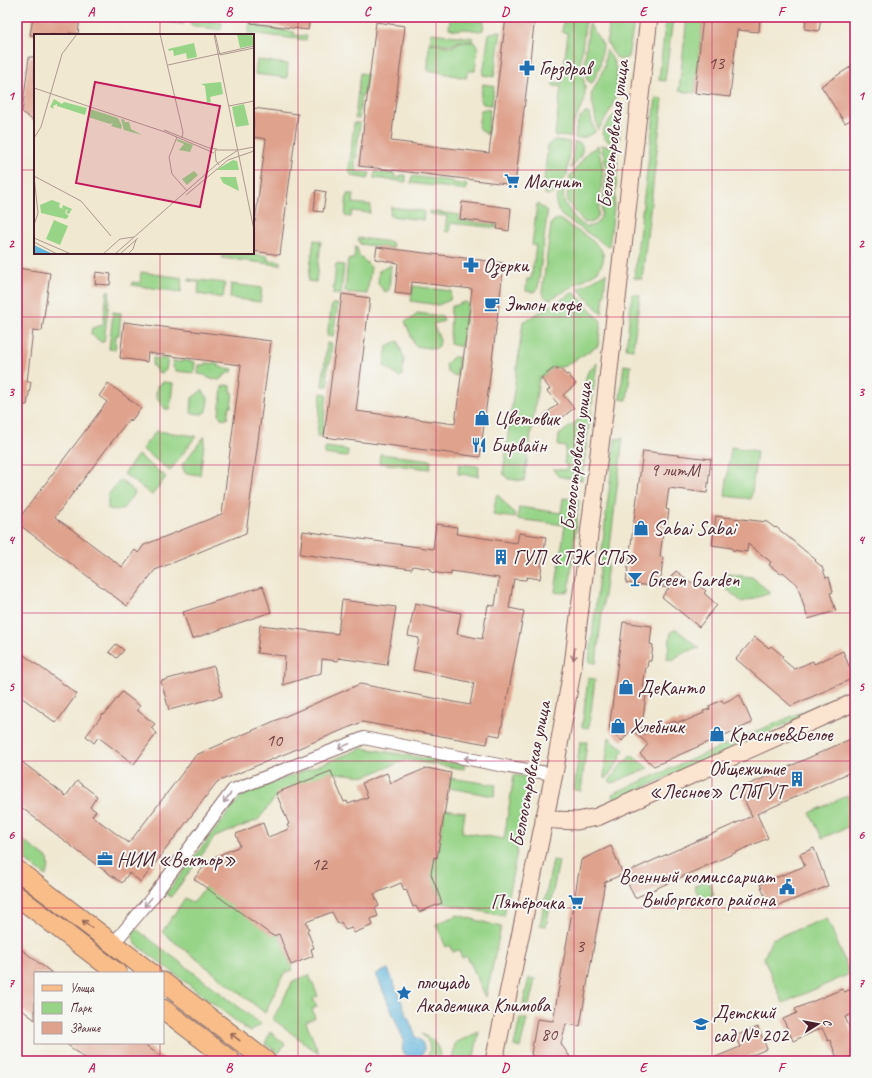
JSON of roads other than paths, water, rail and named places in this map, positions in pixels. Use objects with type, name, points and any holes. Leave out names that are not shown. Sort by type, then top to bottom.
[{"type":"main road","points":[[17,870],[150,972]]},
{"type":"main road","points":[[17,896],[115,972]]},
{"type":"main road","points":[[164,983],[266,1061]]},
{"type":"main road","points":[[164,1010],[231,1061]]},
{"type":"street","name":"Белоостровская улица","points":[[506,1061],[550,819],[554,774],[573,665],[605,405],[649,17]]},
{"type":"street","name":"Белоостровская улица","points":[[494,1061],[550,819],[574,732],[585,666],[660,17]]},
{"type":"street","points":[[550,819],[577,821],[597,817],[855,702]]},
{"type":"street","points":[[113,944],[152,898],[233,790],[364,738],[509,767],[554,774]]},
{"type":"water","points":[[388,969],[416,1037],[424,1045],[423,1053],[416,1058],[411,1058],[404,1053],[402,1048],[404,1041],[376,974]]},
{"type":"place","name":"Горздрав","points":[[527,68]]},
{"type":"place","name":"Магнит","points":[[512,181]]},
{"type":"place","name":"Озерки","points":[[471,265]]},
{"type":"place","name":"Этлон кофе","points":[[492,304]]},
{"type":"place","name":"Цветовик","points":[[482,418]]},
{"type":"place","name":"Бирвайн","points":[[479,445]]},
{"type":"place","name":"Sabai Sabai","points":[[641,528]]},
{"type":"place","name":"ГУП «ТЭК СПб»","points":[[501,557]]},
{"type":"place","name":"Green Garden","points":[[635,579]]},
{"type":"place","name":"ДеКанто","points":[[626,687]]},
{"type":"place","name":"Хлебник","points":[[618,726]]},
{"type":"place","name":"Красное&Белое","points":[[717,734]]},
{"type":"place","name":"Общежитие «Лесное» СПбГУТ","points":[[797,779]]},
{"type":"place","name":"НИИ «Вектор»","points":[[105,859]]},
{"type":"place","name":"Военный комиссариат Выборгского района","points":[[787,887]]},
{"type":"place","name":"Пятёрочка","points":[[576,902]]},
{"type":"place","name":"площадь Академика Климова","points":[[404,993]]},
{"type":"place","name":"Детский сад № 202","points":[[701,1024]]}]
